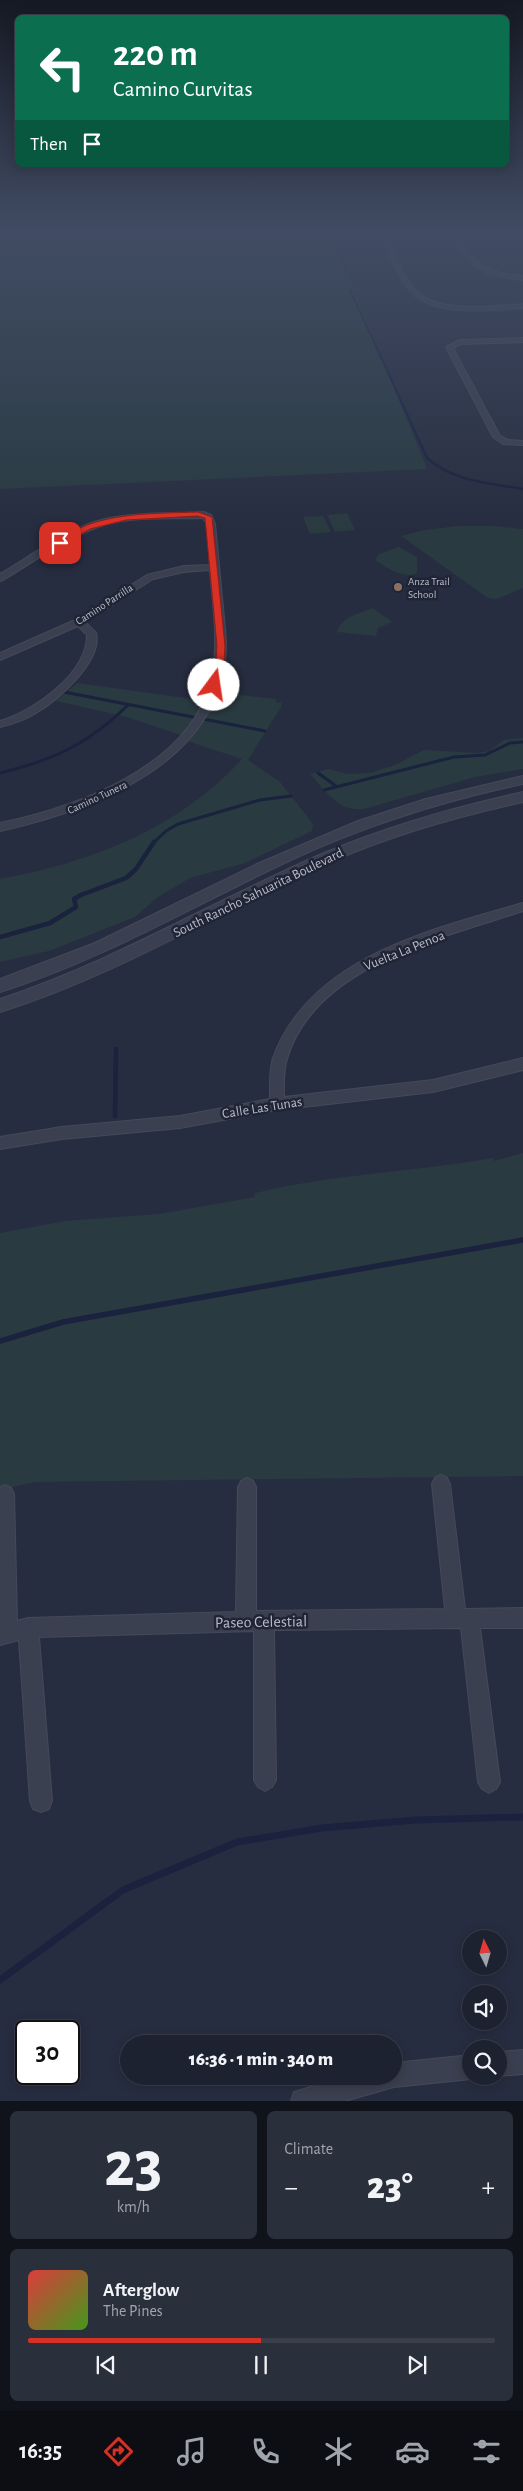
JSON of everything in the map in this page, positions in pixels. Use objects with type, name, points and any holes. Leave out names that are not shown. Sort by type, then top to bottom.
[{"type":"street","points":[[523,340],[452,344],[449,347],[497,437],[501,440],[523,443]]},
{"type":"street","points":[[0,578],[72,535],[105,522],[134,517],[204,515]]},
{"type":"street","name":"Camino Tunera","points":[[0,827],[75,808],[123,786],[162,758],[190,729],[210,696],[220,662],[210,524],[208,517],[204,515]]},
{"type":"street","name":"Camino Parrilla","points":[[0,657],[78,622],[150,577],[178,570],[213,568]]},
{"type":"street","points":[[0,724],[23,716],[44,704],[81,666],[92,646],[92,638],[89,629],[78,622]]},
{"type":"street","name":"South Rancho Sahuarita Boulevard","points":[[0,986],[70,960],[131,933],[250,874],[342,832],[450,797],[523,780]]},
{"type":"street","name":"South Rancho Sahuarita Boulevard","points":[[0,1006],[126,956],[284,878],[356,846],[434,819],[523,797]]},
{"type":"street","name":"Vuelta La Penoa","points":[[277,1104],[277,1076],[280,1058],[287,1041],[313,1005],[334,984],[371,960],[392,951],[523,907]]},
{"type":"street","name":"Calle Las Tunas","points":[[0,1143],[62,1133],[180,1122],[277,1104],[433,1086],[523,1064]]},
{"type":"street","points":[[440,1484],[489,1782]]},
{"type":"street","points":[[247,1487],[265,1780]]},
{"type":"street","points":[[4,1633],[5,1494]]},
{"type":"street","name":"Paseo Celestial","points":[[4,1633],[28,1628],[255,1621],[523,1618]]},
{"type":"street","points":[[28,1628],[40,1801]]},
{"type":"street","points":[[507,2063],[523,2062]]},
{"type":"street","points":[[402,2075],[462,2068]]},
{"type":"street","points":[[303,2101],[360,2085]]},
{"type":"shaded area","points":[[0,333],[372,333],[427,469],[0,489]]},
{"type":"shaded area","points":[[347,513],[355,530],[335,532],[327,515]]},
{"type":"shaded area","points":[[323,516],[331,532],[310,534],[303,517]]},
{"type":"shaded area","points":[[458,526],[493,526],[523,529],[523,588],[497,599],[488,598],[401,536],[424,530]]},
{"type":"shaded area","points":[[399,547],[417,557],[417,573],[412,575],[400,574],[375,560],[379,554]]},
{"type":"shaded area","points":[[373,608],[392,622],[378,628],[376,636],[337,632],[342,623],[347,619]]},
{"type":"shaded area","points":[[77,683],[207,701],[212,692],[276,699],[276,702],[282,703],[281,707],[248,760],[280,782],[313,824],[312,831],[245,863],[190,878],[158,897],[135,917],[49,951],[0,962],[0,879],[67,863],[132,839],[191,805],[242,759],[181,739],[184,736],[127,717],[56,701]]},
{"type":"shaded area","points":[[523,738],[523,769],[475,777],[364,809],[355,809],[340,804],[310,774],[329,769],[348,774],[370,773],[395,765],[424,750],[478,753],[489,751],[504,740]]},
{"type":"shaded area","points":[[523,1153],[523,1476],[35,1482],[0,1490],[0,1233],[65,1221],[159,1214],[255,1197],[255,1193],[314,1181],[493,1158],[494,1161]]},
{"type":"waterway","points":[[370,333],[397,392]]},
{"type":"waterway","points":[[396,390],[427,458],[437,466],[460,477],[523,489]]},
{"type":"waterway","points":[[59,691],[265,731]]},
{"type":"waterway","points":[[0,773],[37,762],[69,749],[99,730],[128,705]]},
{"type":"waterway","points":[[324,790],[454,757],[485,755],[510,743],[523,742]]},
{"type":"waterway","points":[[318,773],[336,786]]},
{"type":"waterway","points":[[154,842],[166,831],[178,824],[260,800],[291,796]]},
{"type":"waterway","points":[[0,937],[50,923],[76,907],[74,899],[126,878],[136,869],[154,842]]},
{"type":"waterway","points":[[115,1116],[116,1049]]},
{"type":"waterway","points":[[0,1341],[63,1322],[523,1240]]},
{"type":"waterway","points":[[0,1980],[123,1890],[237,1842],[322,1828],[416,1820],[523,1817]]},
{"type":"place","name":"Anza Trail School","points":[[398,587]]},
{"type":"route","points":[[60,543],[88,528],[126,518],[187,514],[198,514],[208,517],[221,646],[218,675],[214,685]]}]
